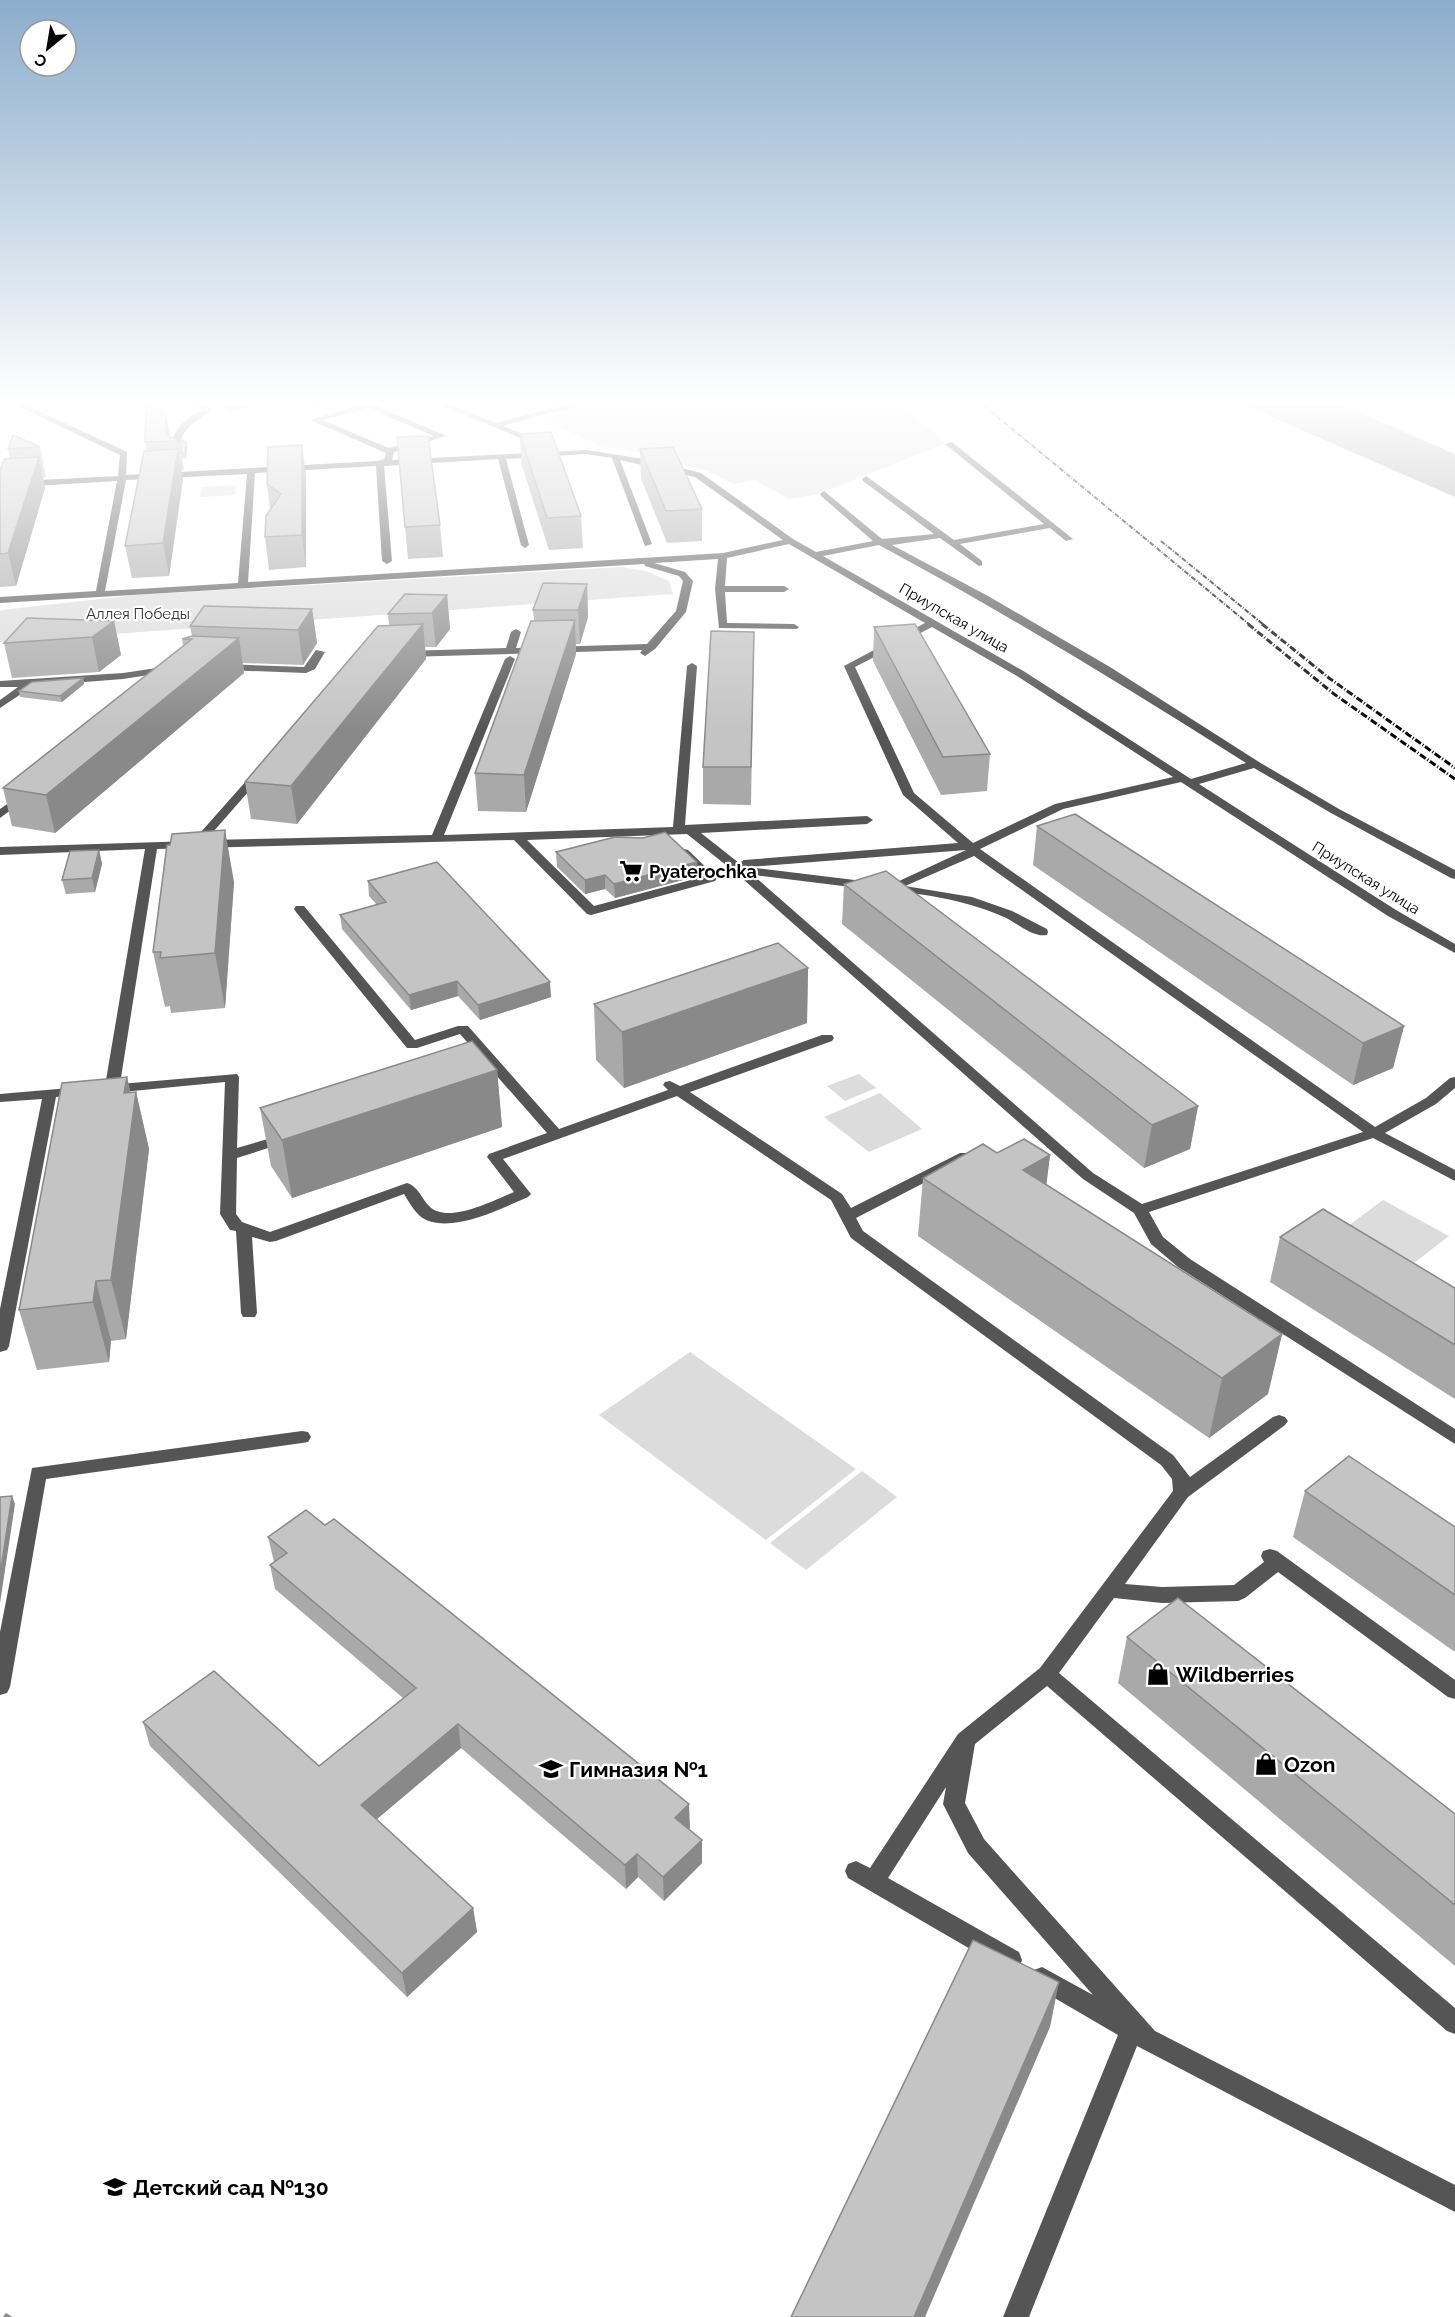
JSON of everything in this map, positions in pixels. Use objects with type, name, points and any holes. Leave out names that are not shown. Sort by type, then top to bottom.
[{"type":"street","points":[[100,593],[115,513]]},
{"type":"street","points":[[243,584],[247,513]]},
{"type":"street","points":[[384,513],[387,561]]},
{"type":"street","points":[[516,513],[525,545]]},
{"type":"street","points":[[636,513],[648,544]]},
{"type":"street","name":"Приупская улица","points":[[752,513],[790,540],[1021,674],[1392,913],[1455,949]]},
{"type":"street","points":[[846,513],[880,542],[985,598],[1106,669],[1255,764],[1335,811],[1455,876]]},
{"type":"street","points":[[913,513],[980,562]]},
{"type":"street","points":[[1037,513],[1069,539]]},
{"type":"street","points":[[953,543],[1052,525]]},
{"type":"street","points":[[816,555],[880,542],[899,542],[943,535]]},
{"type":"street","points":[[0,600],[723,556],[790,540]]},
{"type":"street","points":[[723,556],[720,589],[722,626],[794,627]]},
{"type":"street","points":[[396,654],[510,655],[648,650],[681,612],[688,581],[682,574],[633,560]]},
{"type":"street","points":[[720,589],[784,589]]},
{"type":"street","points":[[933,623],[849,666],[909,795],[972,848],[1374,1133],[1455,1176]]},
{"type":"street","points":[[436,839],[510,655],[516,632]]},
{"type":"street","points":[[209,666],[306,670],[311,667],[320,652]]},
{"type":"street","points":[[683,829],[692,666]]},
{"type":"street","points":[[0,684],[123,676],[184,668]]},
{"type":"street","points":[[0,705],[30,683]]},
{"type":"street","points":[[890,888],[1059,806],[1255,764]]},
{"type":"street","points":[[196,845],[265,766]]},
{"type":"street","points":[[0,815],[36,786]]},
{"type":"street","points":[[0,851],[518,837],[867,820]]},
{"type":"street","points":[[683,829],[737,868],[1088,1176],[1140,1210],[1157,1240],[1185,1263],[1455,1438]]},
{"type":"street","points":[[518,837],[591,911],[711,878],[659,831]]},
{"type":"street","points":[[112,1089],[151,846]]},
{"type":"street","points":[[737,868],[972,848]]},
{"type":"street","points":[[737,868],[968,900],[1008,914],[1042,932]]},
{"type":"street","points":[[300,909],[412,1045],[463,1029],[494,1071],[556,1134]]},
{"type":"street","points":[[0,1098],[232,1077],[228,1214],[236,1226],[244,1231],[270,1237],[408,1188],[429,1215],[443,1219],[458,1218],[523,1194],[494,1157],[674,1087],[827,1038]]},
{"type":"street","points":[[1140,1210],[1374,1133],[1431,1101],[1455,1081]]},
{"type":"street","points":[[674,1087],[837,1197],[857,1234],[1167,1460],[1181,1478],[1182,1492]]},
{"type":"street","points":[[1,1346],[51,1093]]},
{"type":"street","points":[[230,1155],[299,1133]]},
{"type":"street","points":[[1374,1133],[1389,1153]]},
{"type":"street","points":[[847,1216],[979,1149]]},
{"type":"street","points":[[244,1231],[249,1313]]},
{"type":"street","points":[[1280,1421],[1182,1492],[1047,1674],[965,1740],[865,1876],[1140,2034],[1455,2199]]},
{"type":"street","points":[[0,1687],[38,1473],[302,1437]]},
{"type":"street","points":[[1110,1590],[1162,1595],[1238,1593],[1274,1559],[1455,1691]]},
{"type":"street","points":[[1047,1674],[1455,2023]]},
{"type":"street","points":[[965,1740],[954,1804],[976,1846],[1140,2034]]},
{"type":"street","points":[[1016,2317],[1140,2034]]},
{"type":"green space","name":"Аллея Победы","points":[[621,567],[646,571],[669,581],[673,594],[0,642],[0,611],[2,610],[135,595]]},
{"type":"green space","points":[[859,1074],[876,1088],[845,1101],[827,1086]]},
{"type":"green space","points":[[880,1093],[922,1129],[869,1152],[824,1117]]},
{"type":"green space","points":[[1383,1200],[1449,1236],[1414,1263],[1348,1226]]},
{"type":"green space","points":[[690,1352],[856,1469],[766,1540],[599,1415]]},
{"type":"green space","points":[[862,1471],[897,1497],[806,1570],[770,1543]]},
{"type":"building","points":[[0,513],[21,513],[8,553],[0,554]]},
{"type":"building","points":[[132,513],[168,513],[163,543],[125,546]]},
{"type":"building","points":[[268,513],[302,513],[302,535],[265,537]]},
{"type":"building","points":[[404,513],[438,513],[440,525],[405,527]]},
{"type":"building","points":[[545,513],[580,513],[581,516],[547,518]]},
{"type":"building","points":[[543,583],[587,584],[578,610],[533,610]]},
{"type":"building","points":[[405,594],[447,595],[432,613],[388,614]]},
{"type":"building","points":[[204,606],[312,609],[298,630],[190,626]]},
{"type":"building","points":[[27,618],[114,621],[92,637],[4,643]]},
{"type":"building","points":[[575,620],[524,775],[475,773],[531,621]]},
{"type":"building","points":[[423,624],[291,786],[245,782],[378,626]]},
{"type":"building","points":[[915,624],[990,754],[943,757],[874,627]]},
{"type":"building","points":[[711,631],[754,632],[751,767],[703,767]]},
{"type":"building","points":[[192,636],[239,638],[46,795],[3,788],[192,639],[182,639]]},
{"type":"building","points":[[83,678],[60,696],[19,691],[32,682]]},
{"type":"building","points":[[1075,814],[1404,1026],[1363,1043],[1037,826]]},
{"type":"building","points":[[225,830],[215,953],[160,958],[161,952],[153,952],[167,845],[170,845],[172,834]]},
{"type":"building","points":[[665,832],[697,862],[614,884],[605,875],[585,880],[556,852],[615,837],[643,838]]},
{"type":"building","points":[[99,850],[92,878],[62,880],[70,851]]},
{"type":"building","points":[[437,862],[550,982],[478,1005],[457,981],[409,995],[340,915],[386,902],[368,881]]},
{"type":"building","points":[[886,871],[1198,1106],[1152,1125],[844,884]]},
{"type":"building","points":[[778,943],[808,968],[622,1032],[594,1004]]},
{"type":"building","points":[[472,1041],[497,1070],[282,1140],[260,1108]]},
{"type":"building","points":[[127,1077],[124,1093],[136,1092],[111,1280],[96,1281],[93,1302],[19,1310],[62,1083]]},
{"type":"building","points":[[1024,1139],[1050,1155],[1023,1170],[1282,1334],[1222,1378],[923,1178],[983,1144],[997,1153]]},
{"type":"building","points":[[1323,1209],[1455,1288],[1455,1345],[1280,1237]]},
{"type":"building","points":[[1349,1456],[1455,1527],[1455,1595],[1305,1491]]},
{"type":"building","points":[[12,1496],[0,1575],[0,1497]]},
{"type":"building","name":"Гимназия №1","points":[[306,1510],[325,1525],[334,1519],[689,1804],[675,1818],[702,1840],[663,1877],[637,1854],[625,1865],[458,1724],[361,1805],[473,1908],[402,1973],[143,1722],[214,1671],[319,1766],[416,1688],[270,1565],[287,1553],[268,1537]]},
{"type":"building","points":[[1178,1598],[1455,1814],[1455,1905],[1127,1637]]},
{"type":"building","points":[[973,1940],[1059,1982],[914,2317],[791,2317]]},
{"type":"railway","points":[[1114,513],[1250,625]]},
{"type":"railway","points":[[1161,541],[1264,625]]},
{"type":"railway","points":[[1248,624],[1334,694],[1455,779]]},
{"type":"railway","points":[[1262,624],[1329,678],[1455,768]]},
{"type":"place","name":"Pyaterochka","points":[[631,871]]},
{"type":"place","name":"Wildberries","points":[[1158,1674]]},
{"type":"place","name":"Ozon","points":[[1266,1764]]},
{"type":"place","name":"Гимназия №1","points":[[551,1769]]},
{"type":"place","name":"Детский сад №130","points":[[115,2187]]}]
